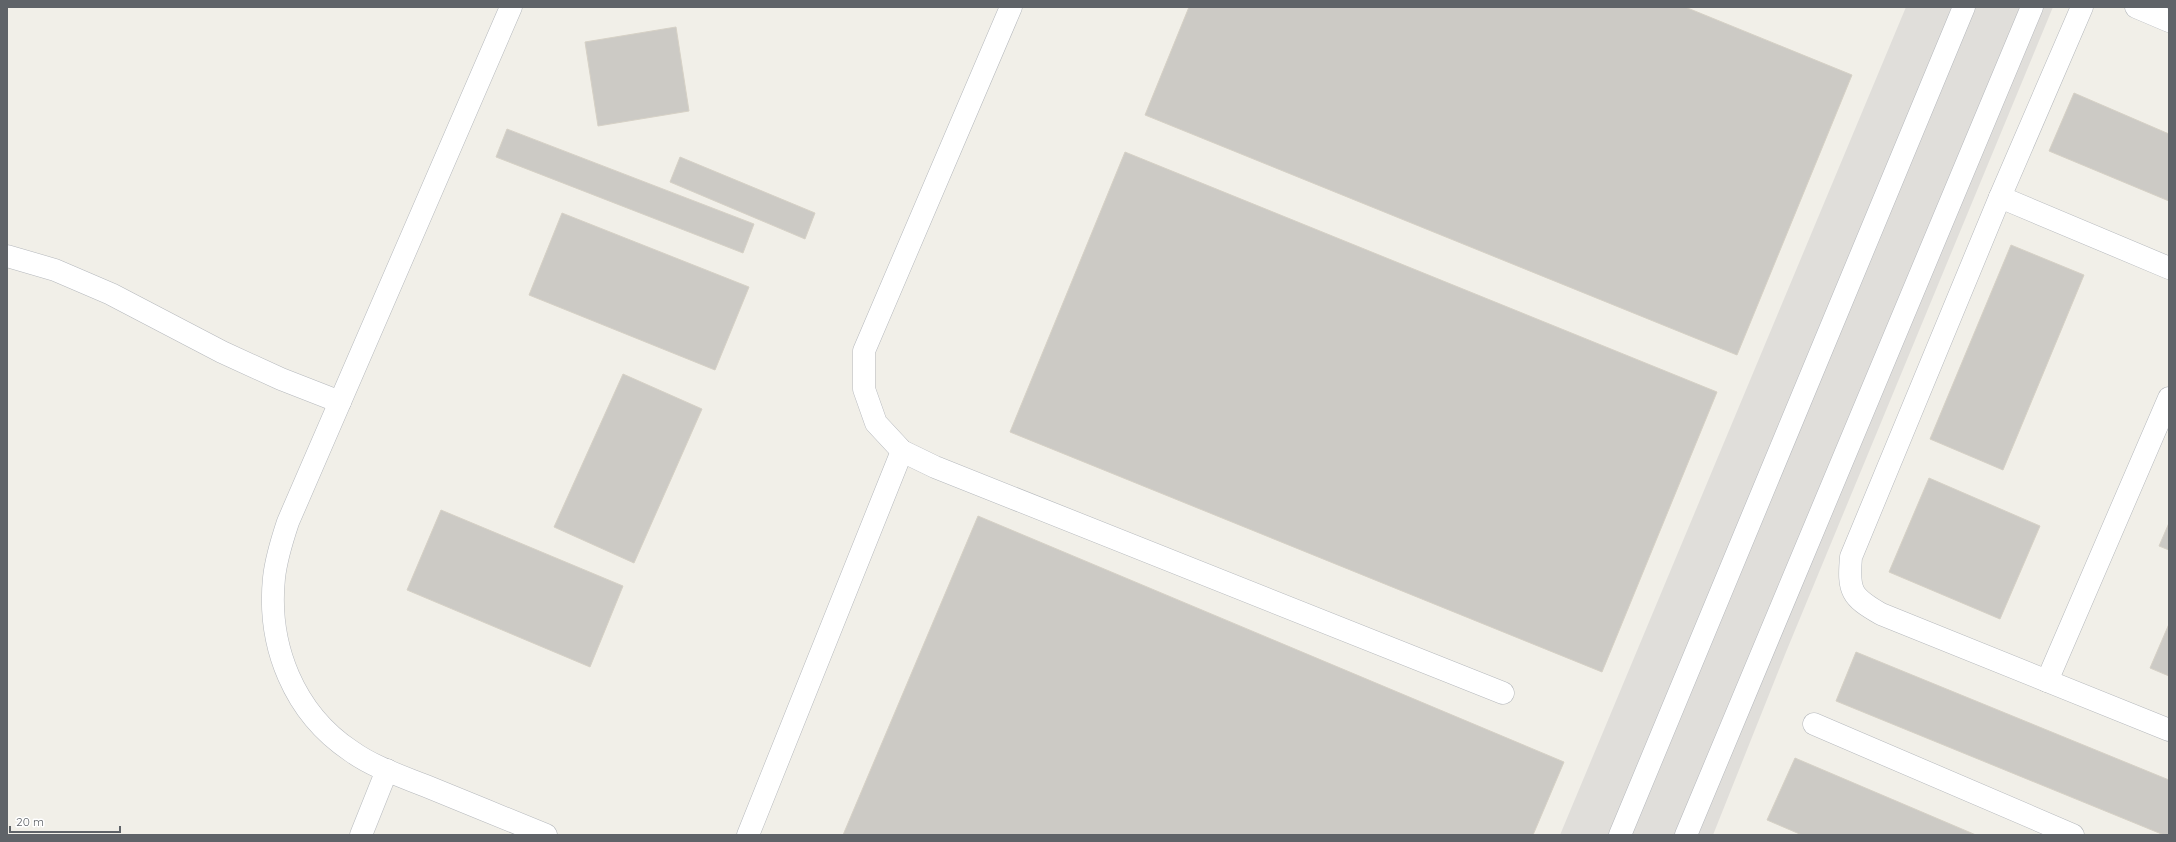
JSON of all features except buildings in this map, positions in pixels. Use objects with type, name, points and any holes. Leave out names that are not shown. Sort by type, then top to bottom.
[{"type":"lane","points":[[511,7],[288,522],[279,549],[274,577],[272,605],[282,661],[293,688],[308,712],[328,734],[352,752],[387,770],[546,835]]},
{"type":"lane","points":[[1011,7],[864,351],[864,389],[876,423],[902,451],[935,467],[1503,693]]},
{"type":"lane","points":[[1620,835],[1964,7]]},
{"type":"lane","points":[[1686,835],[2032,7]]},
{"type":"lane","points":[[2082,7],[2000,197],[1851,557],[1849,581],[1860,602],[1880,614],[2169,730]]},
{"type":"lane","points":[[2136,7],[2169,21]]},
{"type":"lane","points":[[2000,197],[2169,268]]},
{"type":"lane","points":[[7,256],[55,270],[111,294],[222,352],[281,379],[340,402]]},
{"type":"lane","points":[[2047,681],[2169,398]]},
{"type":"lane","points":[[748,835],[902,451]]},
{"type":"lane","points":[[1814,724],[2073,835]]},
{"type":"lane","points":[[361,835],[387,770]]},
{"type":"shaded area","points":[[1906,7],[2053,7],[1786,652],[1713,835],[1560,835]]}]
